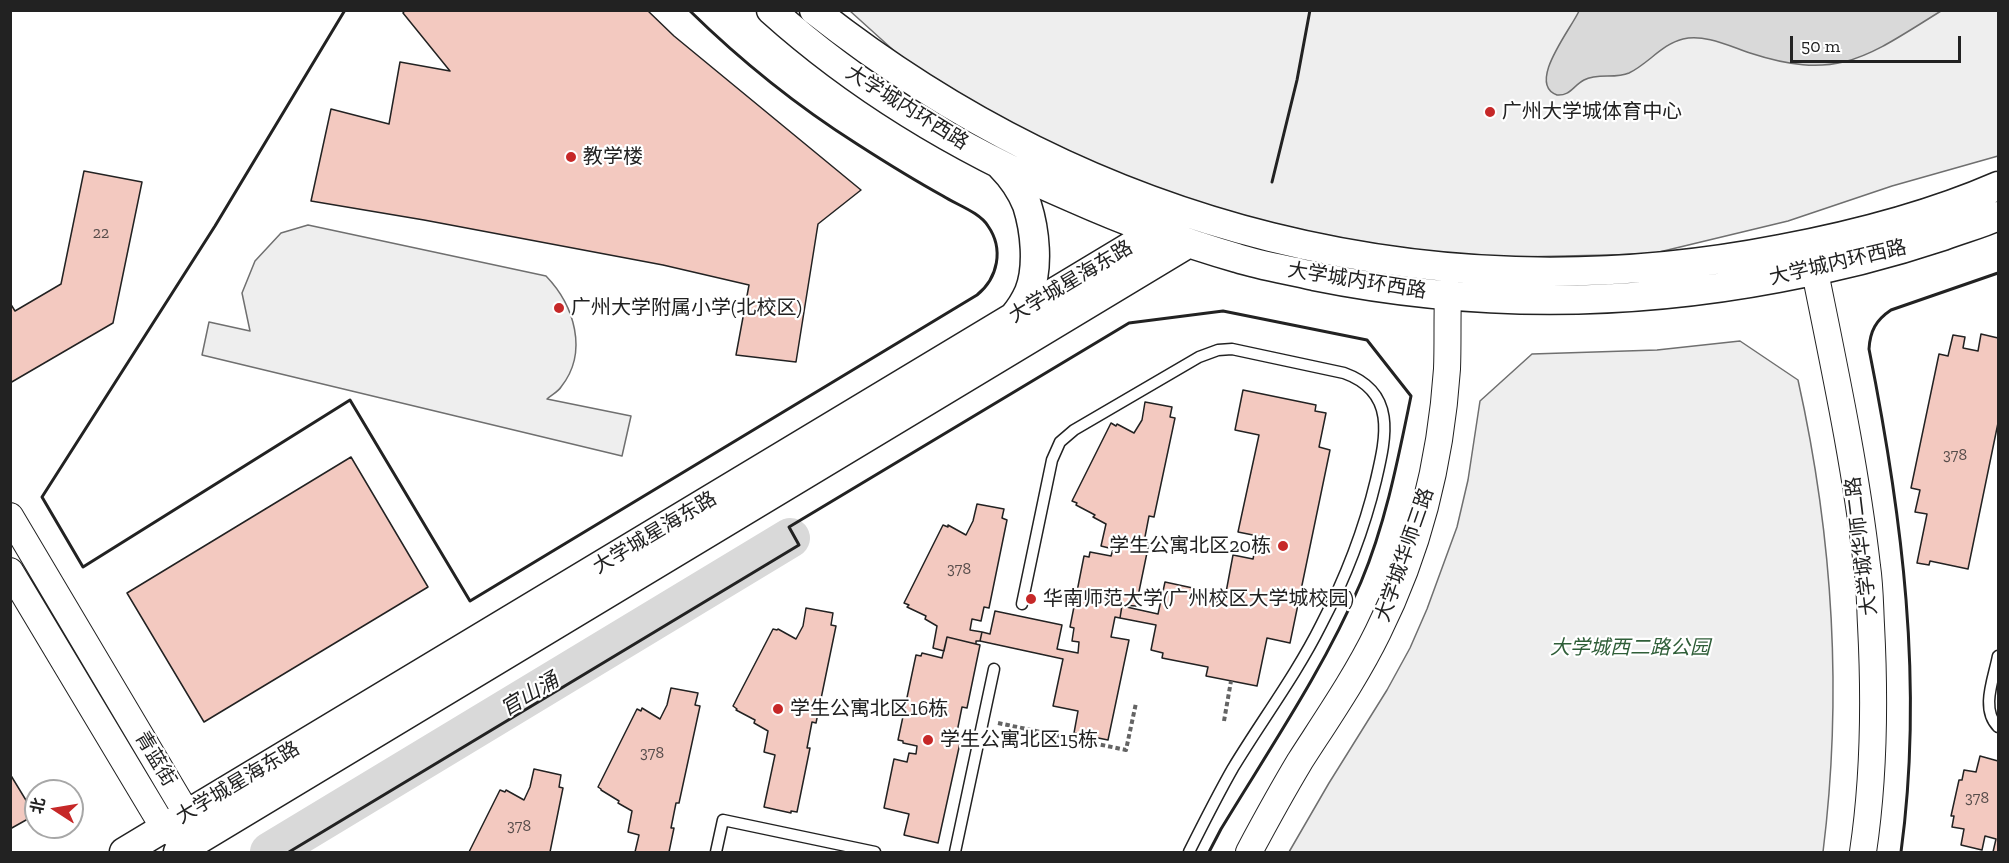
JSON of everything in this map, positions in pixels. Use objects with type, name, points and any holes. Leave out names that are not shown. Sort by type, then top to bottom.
[{"type":"main road","name":"大学城内环西路","points":[[771,10],[835,62],[884,97],[948,136],[1044,186],[1156,231],[1239,259],[1341,281],[1448,296],[1534,299],[1645,297],[1712,289],[1815,272],[1927,241],[1998,216]]},
{"type":"main road","name":"大学城内环西路","points":[[814,10],[851,40],[899,73],[972,118],[1056,161],[1186,213],[1246,232],[1346,254],[1449,268],[1514,272],[1643,269],[1748,256],[1869,230],[1998,186]]},
{"type":"main road","points":[[1000,164],[1014,181],[1027,205],[1032,226],[1034,250],[1030,290],[1014,317]]},
{"type":"main road","name":"大学城星海东路","points":[[183,838],[1014,317],[1186,213]]},
{"type":"main road","name":"大学城星海东路","points":[[124,852],[183,838],[1189,243]]},
{"type":"street","name":"大学城华师二路","points":[[1809,244],[1857,490],[1868,569],[1873,661],[1873,727],[1870,788],[1863,852]]},
{"type":"street","name":"大学城华师三路","points":[[1249,852],[1298,764],[1356,672],[1378,632],[1411,550],[1422,517],[1438,441],[1447,368],[1448,296]]},
{"type":"street","name":"青蓝街","points":[[10,516],[183,838]]},
{"type":"street","name":"青蓝街","points":[[10,571],[183,838]]},
{"type":"lane","points":[[1022,604],[1052,460],[1060,442],[1074,430],[1199,357],[1218,350],[1232,350],[1344,373],[1358,379],[1374,393],[1383,411],[1385,434],[1373,493],[1351,560],[1315,637],[1234,767],[1188,852]]},
{"type":"lane","points":[[1998,656],[1989,705],[1990,714],[1998,727]]},
{"type":"lane","points":[[955,852],[994,669]]},
{"type":"lane","points":[[716,852],[723,820],[873,852]]},
{"type":"path","points":[[1224,721],[1232,681]]},
{"type":"path","points":[[983,720],[1126,750],[1136,703]]},
{"type":"green space","name":"广州大学城体育中心","points":[[850,11],[1998,11],[1998,156],[1892,186],[1788,221],[1651,254],[1434,259],[1271,230],[1058,162],[912,67]]},
{"type":"green space","points":[[308,225],[546,276],[564,301],[574,329],[576,344],[570,373],[560,389],[547,399],[631,416],[622,456],[202,355],[209,322],[250,331],[242,293],[255,261],[281,233]]},
{"type":"green space","name":"大学城西二路公园","points":[[1740,341],[1798,380],[1810,439],[1827,556],[1833,674],[1829,792],[1823,852],[1289,852],[1387,690],[1410,648],[1427,609],[1457,527],[1468,480],[1480,401],[1532,354],[1657,350]]},
{"type":"shaded area","points":[[1579,11],[1941,11],[1893,41],[1852,60],[1807,65],[1781,61],[1700,38],[1691,38],[1668,45],[1629,73],[1589,78],[1568,92],[1557,95],[1549,89],[1546,80],[1548,68]]},
{"type":"building","name":"教学楼","points":[[405,10],[647,10],[674,36],[861,190],[818,224],[796,362],[736,355],[749,285],[663,265],[311,201],[331,109],[389,124],[400,62],[450,71],[403,13]]},
{"type":"building","points":[[84,171],[142,182],[113,323],[10,383],[10,303],[15,311],[61,284]]},
{"type":"building","points":[[1981,334],[1998,338],[1998,423],[1968,569],[1930,561],[1929,565],[1917,563],[1927,514],[1915,512],[1920,490],[1911,488],[1939,354],[1948,356],[1953,335],[1965,337],[1963,348],[1978,351]]},
{"type":"building","name":"学生公寓北区20栋","points":[[1243,390],[1316,405],[1315,411],[1326,413],[1319,447],[1330,450],[1290,643],[1267,638],[1257,686],[1206,676],[1208,667],[1162,658],[1163,653],[1151,650],[1156,625],[1120,618],[1122,606],[1158,614],[1165,582],[1216,593],[1214,601],[1224,603],[1233,555],[1253,559],[1258,536],[1238,532],[1259,435],[1235,430]]},
{"type":"building","points":[[1145,402],[1172,407],[1170,417],[1175,418],[1154,517],[1149,516],[1144,542],[1149,543],[1136,606],[1122,605],[1120,618],[1115,617],[1111,637],[1129,640],[1108,740],[1074,733],[1078,711],[1053,706],[1063,659],[980,641],[982,632],[990,634],[995,611],[1062,625],[1057,649],[1078,653],[1079,642],[1072,641],[1074,628],[1070,627],[1084,556],[1089,557],[1090,552],[1111,556],[1113,549],[1101,546],[1106,524],[1072,501],[1111,423],[1134,433],[1142,420]]},
{"type":"building","points":[[351,457],[428,587],[204,722],[127,593]]},
{"type":"building","points":[[977,504],[1004,509],[1002,518],[1007,520],[989,608],[984,607],[981,621],[972,619],[970,630],[982,632],[980,641],[976,641],[976,644],[947,637],[944,651],[933,648],[937,626],[925,619],[926,616],[907,607],[909,605],[904,603],[943,525],[948,527],[948,525],[966,535],[973,521]]},
{"type":"building","name":"学生公寓北区16栋","points":[[806,608],[833,613],[831,625],[836,626],[816,723],[812,722],[807,748],[810,748],[797,812],[791,811],[791,813],[764,807],[775,755],[764,752],[768,731],[733,706],[773,629],[778,629],[796,639],[803,626]]},
{"type":"building","name":"学生公寓北区15栋","points":[[947,637],[980,645],[967,708],[962,707],[955,742],[960,743],[938,843],[904,835],[909,814],[884,808],[894,759],[907,762],[909,753],[916,754],[917,746],[898,740],[916,655],[921,656],[922,653],[942,658]]},
{"type":"building","points":[[671,688],[698,693],[695,705],[700,706],[679,803],[676,803],[669,852],[635,852],[639,835],[628,832],[632,811],[598,787],[637,709],[641,711],[642,708],[660,719],[667,705]]},
{"type":"building","points":[[1980,756],[1998,761],[1998,852],[1993,852],[1996,839],[1985,836],[1982,850],[1961,845],[1964,829],[1952,827],[1954,816],[1951,816],[1959,780],[1962,780],[1964,770],[1976,772]]},
{"type":"building","points":[[534,769],[561,775],[559,787],[563,788],[550,852],[469,852],[500,790],[505,792],[506,790],[524,800]]},
{"type":"building","points":[[10,774],[24,797],[24,821],[10,829]]},
{"type":"waterway","name":"官山涌","points":[[270,852],[790,538]]},
{"type":"wall","points":[[345,10],[215,226],[42,497],[83,567],[350,400],[470,601],[977,295],[984,288],[994,272],[997,253],[993,235],[984,221],[921,184],[813,114],[728,47],[689,10]]},
{"type":"wall","points":[[1272,182],[1297,80],[1310,10]]},
{"type":"wall","points":[[1901,852],[1908,789],[1910,662],[1900,537],[1869,349],[1872,331],[1881,318],[1891,310],[1998,273]]},
{"type":"wall","points":[[289,852],[799,545],[789,527],[1129,323],[1223,311],[1367,340],[1411,396],[1378,536],[1361,582],[1313,677],[1209,852]]},
{"type":"place","name":"广州大学城体育中心","points":[[1490,112]]},
{"type":"place","name":"教学楼","points":[[571,157]]},
{"type":"place","name":"广州大学附属小学(北校区)","points":[[559,308]]},
{"type":"place","name":"学生公寓北区20栋","points":[[1283,546]]},
{"type":"place","name":"华南师范大学(广州校区大学城校园)","points":[[1031,599]]},
{"type":"place","name":"学生公寓北区16栋","points":[[778,709]]},
{"type":"place","name":"学生公寓北区15栋","points":[[928,740]]}]
